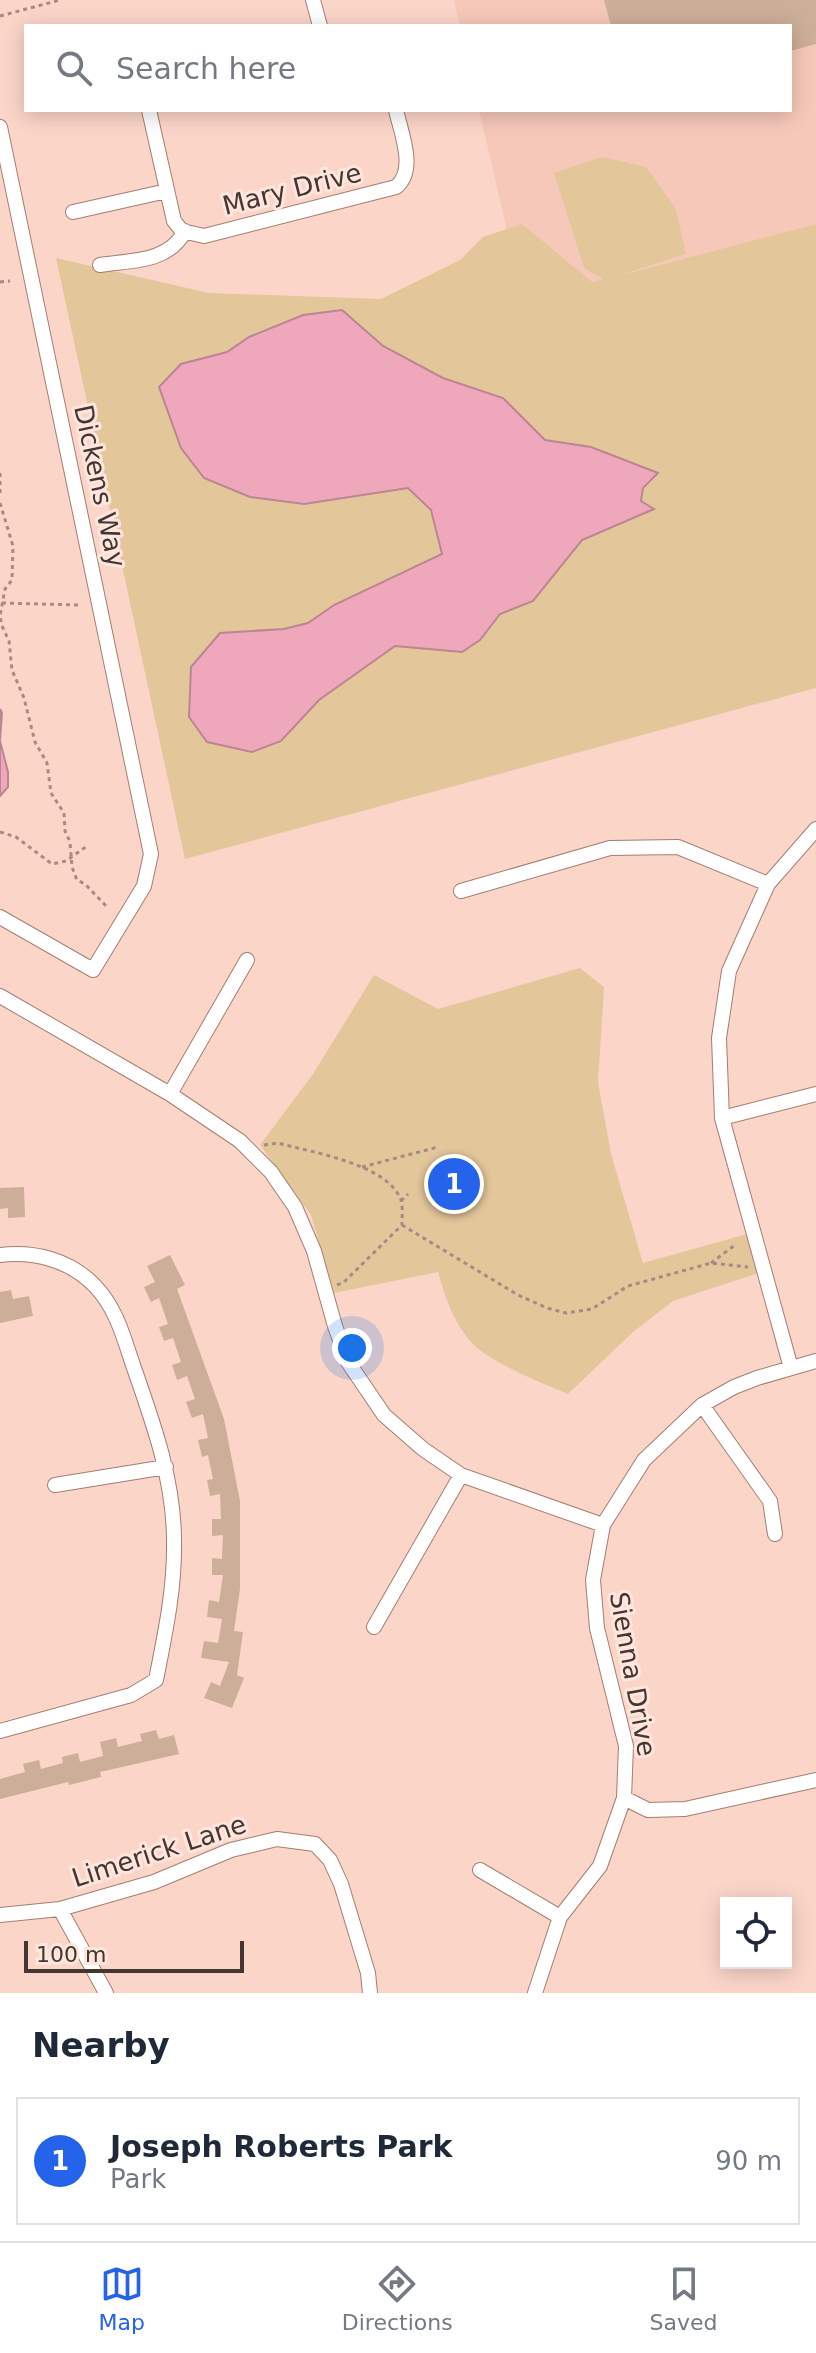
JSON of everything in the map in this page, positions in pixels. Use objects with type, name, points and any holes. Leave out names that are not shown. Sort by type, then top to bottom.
[{"type":"street","points":[[313,0],[319,24]]},
{"type":"street","points":[[100,265],[163,254],[178,244],[185,231],[177,227],[174,221],[149,112]]},
{"type":"street","name":"Mary Drive","points":[[185,231],[204,236],[396,187],[405,174],[407,159],[396,112]]},
{"type":"street","name":"Dickens Way","points":[[0,127],[151,854],[144,886],[93,970],[0,917]]},
{"type":"street","points":[[73,212],[167,191]]},
{"type":"street","points":[[0,205],[17,202]]},
{"type":"street","points":[[791,1368],[722,1118],[719,1038],[729,971],[768,884],[816,829]]},
{"type":"street","points":[[461,891],[610,848],[678,847],[768,884]]},
{"type":"street","points":[[170,1094],[247,960]]},
{"type":"street","points":[[0,996],[170,1094],[248,1148],[271,1172],[295,1207],[314,1251],[348,1362],[384,1415],[423,1449],[461,1475],[603,1525]]},
{"type":"street","points":[[722,1118],[816,1094]]},
{"type":"street","points":[[0,1255],[39,1255],[57,1261],[83,1275],[104,1296],[119,1326],[154,1425],[171,1493],[175,1539],[172,1595],[156,1680],[131,1695],[0,1731]]},
{"type":"street","name":"Sienna Drive","points":[[535,1993],[560,1917],[600,1866],[624,1798],[626,1746],[597,1628],[593,1580],[603,1525],[644,1460],[702,1405],[734,1387],[816,1361]]},
{"type":"street","points":[[702,1405],[770,1501],[775,1534]]},
{"type":"street","points":[[55,1485],[166,1467]]},
{"type":"street","points":[[374,1627],[461,1475]]},
{"type":"street","points":[[624,1798],[648,1810],[685,1809],[816,1780]]},
{"type":"street","name":"Limerick Lane","points":[[0,1915],[60,1909],[154,1882],[247,1846],[277,1839],[315,1844],[330,1860],[341,1884],[368,1973],[370,1993]]},
{"type":"street","points":[[480,1870],[560,1917]]},
{"type":"street","points":[[60,1909],[106,1993]]},
{"type":"path","points":[[0,16],[60,0]]},
{"type":"path","points":[[0,282],[10,281]]},
{"type":"path","points":[[0,473],[0,497]]},
{"type":"path","points":[[0,503],[13,546],[12,580],[5,589],[1,603],[2,626],[9,641],[12,670],[27,709],[35,742],[47,763],[51,793],[64,813],[65,831],[77,880],[108,908]]},
{"type":"path","points":[[1,603],[78,605]]},
{"type":"path","points":[[0,832],[16,837],[52,864],[71,858],[87,846]]},
{"type":"path","points":[[248,1148],[278,1143],[362,1167],[385,1180],[396,1191],[401,1201],[402,1225],[343,1283],[325,1289]]},
{"type":"path","points":[[362,1167],[438,1147]]},
{"type":"path","points":[[401,1201],[408,1194]]},
{"type":"path","points":[[402,1225],[518,1295],[566,1313],[592,1309],[628,1286],[711,1263],[752,1267]]},
{"type":"path","points":[[711,1263],[735,1245]]},
{"type":"shaded area","points":[[454,0],[816,0],[816,224],[523,300],[479,112],[792,112],[792,24],[460,24]]},
{"type":"shaded area","points":[[602,157],[646,167],[676,209],[686,254],[617,276],[816,224],[816,688],[185,859],[56,258],[209,293],[381,299],[460,260],[483,237],[522,224],[592,282],[603,279],[584,268],[554,173]]},
{"type":"shaded area","points":[[342,310],[383,346],[443,378],[503,398],[545,440],[591,447],[658,473],[643,488],[641,501],[654,509],[582,540],[533,601],[500,614],[480,640],[462,652],[395,646],[319,700],[281,741],[252,752],[207,742],[189,717],[191,667],[220,633],[284,629],[308,623],[334,605],[442,554],[431,510],[408,488],[304,504],[250,497],[204,478],[181,448],[159,387],[181,364],[227,352],[249,337],[303,315]]},
{"type":"shaded area","points":[[0,741],[8,772],[8,787],[0,796]]},
{"type":"shaded area","points":[[580,968],[604,987],[598,1082],[611,1154],[643,1263],[747,1234],[765,1271],[673,1301],[633,1332],[568,1394],[515,1371],[477,1348],[454,1316],[438,1272],[334,1293],[311,1215],[260,1145],[313,1074],[374,975],[438,1009]]},
{"type":"building","points":[[604,0],[816,0],[816,44],[792,50],[792,24],[610,24]]},
{"type":"building","points":[[24,1187],[25,1217],[8,1218],[8,1208],[0,1209],[0,1188]]},
{"type":"building","points":[[170,1255],[185,1285],[177,1289],[224,1419],[240,1501],[240,1589],[234,1631],[243,1632],[237,1675],[244,1678],[232,1708],[204,1698],[211,1682],[220,1686],[229,1662],[201,1658],[204,1641],[218,1643],[222,1619],[207,1617],[209,1600],[219,1602],[223,1575],[212,1575],[212,1558],[222,1559],[223,1535],[212,1536],[212,1519],[221,1519],[220,1494],[210,1496],[207,1480],[213,1479],[208,1455],[202,1457],[198,1440],[208,1438],[203,1414],[192,1418],[186,1402],[195,1399],[187,1376],[177,1380],[172,1365],[181,1362],[173,1338],[164,1341],[159,1327],[168,1324],[159,1298],[151,1302],[144,1287],[155,1282],[147,1266]]},
{"type":"building","points":[[11,1290],[13,1299],[29,1296],[33,1316],[0,1323],[0,1292]]},
{"type":"building","points":[[156,1730],[159,1739],[174,1735],[179,1754],[100,1772],[101,1777],[0,1799],[0,1779],[25,1772],[23,1764],[39,1760],[41,1769],[63,1763],[62,1757],[78,1753],[80,1762],[103,1756],[100,1742],[116,1738],[118,1747],[142,1741],[140,1734]]},
{"type":"place","name":"Joseph Roberts Park","points":[[454,1184]]}]
